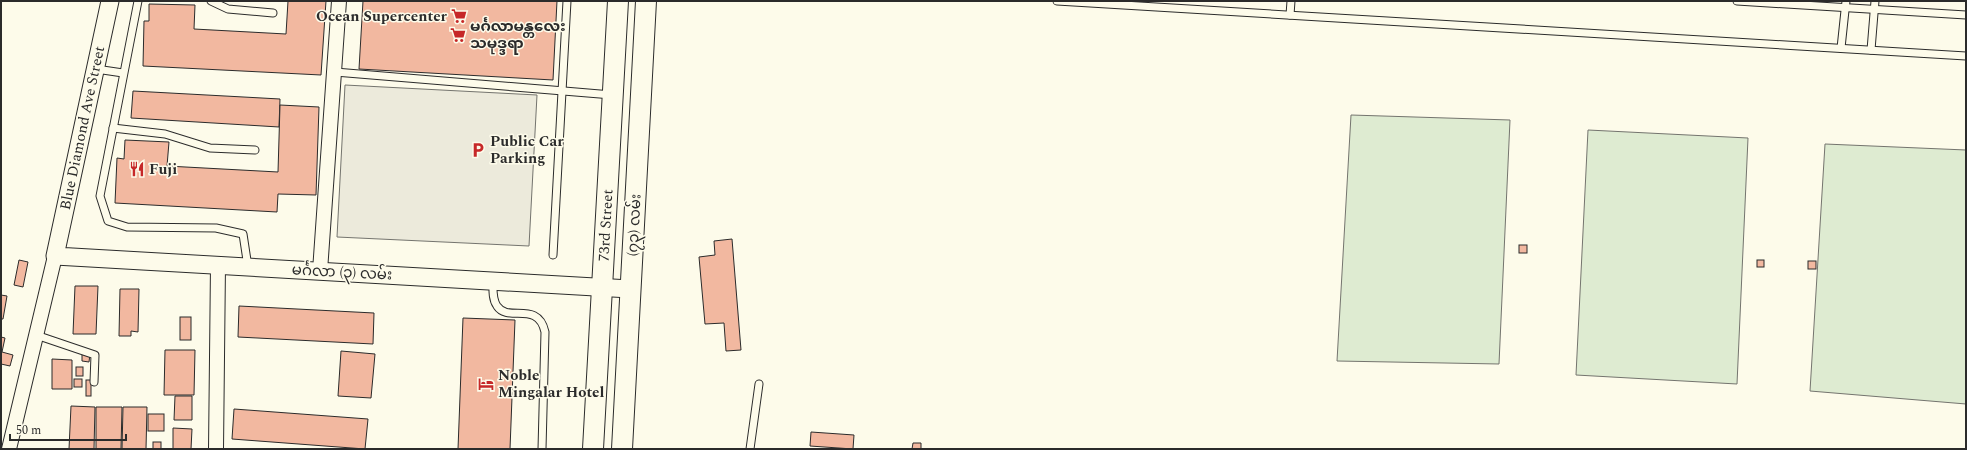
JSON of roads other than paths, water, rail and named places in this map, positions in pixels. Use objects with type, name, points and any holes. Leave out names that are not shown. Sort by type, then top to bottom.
[{"type":"main road","name":"73rd Street","points":[[594,449],[601,287],[618,1]]},
{"type":"main road","name":"(၇၃) လမ်း","points":[[622,449],[646,1]]},
{"type":"street","name":"Blue Diamond Ave Street","points":[[55,256],[110,1]]},
{"type":"street","points":[[320,271],[339,1]]},
{"type":"street","points":[[9,449],[55,256]]},
{"type":"street","name":"မင်္ဂလာ (၃) လမ်း","points":[[55,256],[630,289]]},
{"type":"street","points":[[216,449],[218,265]]},
{"type":"lane","points":[[138,1],[100,196],[108,221],[127,228],[216,228],[243,234],[248,267]]},
{"type":"lane","points":[[211,1],[228,9],[274,13]]},
{"type":"lane","points":[[553,255],[567,1]]},
{"type":"lane","points":[[1057,1],[1966,56]]},
{"type":"lane","points":[[1290,15],[1291,1]]},
{"type":"lane","points":[[1737,1],[1846,5],[1874,9],[1966,14]]},
{"type":"lane","points":[[1871,50],[1875,1]]},
{"type":"lane","points":[[1841,48],[1846,5]]},
{"type":"lane","points":[[95,69],[123,73]]},
{"type":"lane","points":[[335,72],[612,94]]},
{"type":"lane","points":[[113,128],[165,134],[210,148],[255,150]]},
{"type":"lane","points":[[493,281],[496,305],[500,310],[537,316],[543,323],[545,332],[542,449]]},
{"type":"lane","points":[[36,335],[95,355],[94,382]]},
{"type":"lane","points":[[750,449],[758,384]]},
{"type":"place","name":"Ocean Supercenter","points":[[459,16]]},
{"type":"place","name":"မင်္ဂလာမန္တလေး သမုဒ္ဒရာ","points":[[458,35]]},
{"type":"place","name":"Public Car Parking","points":[[478,150]]},
{"type":"place","name":"Fuji","points":[[137,169]]},
{"type":"place","name":"Noble Mingalar Hotel","points":[[486,384]]}]
